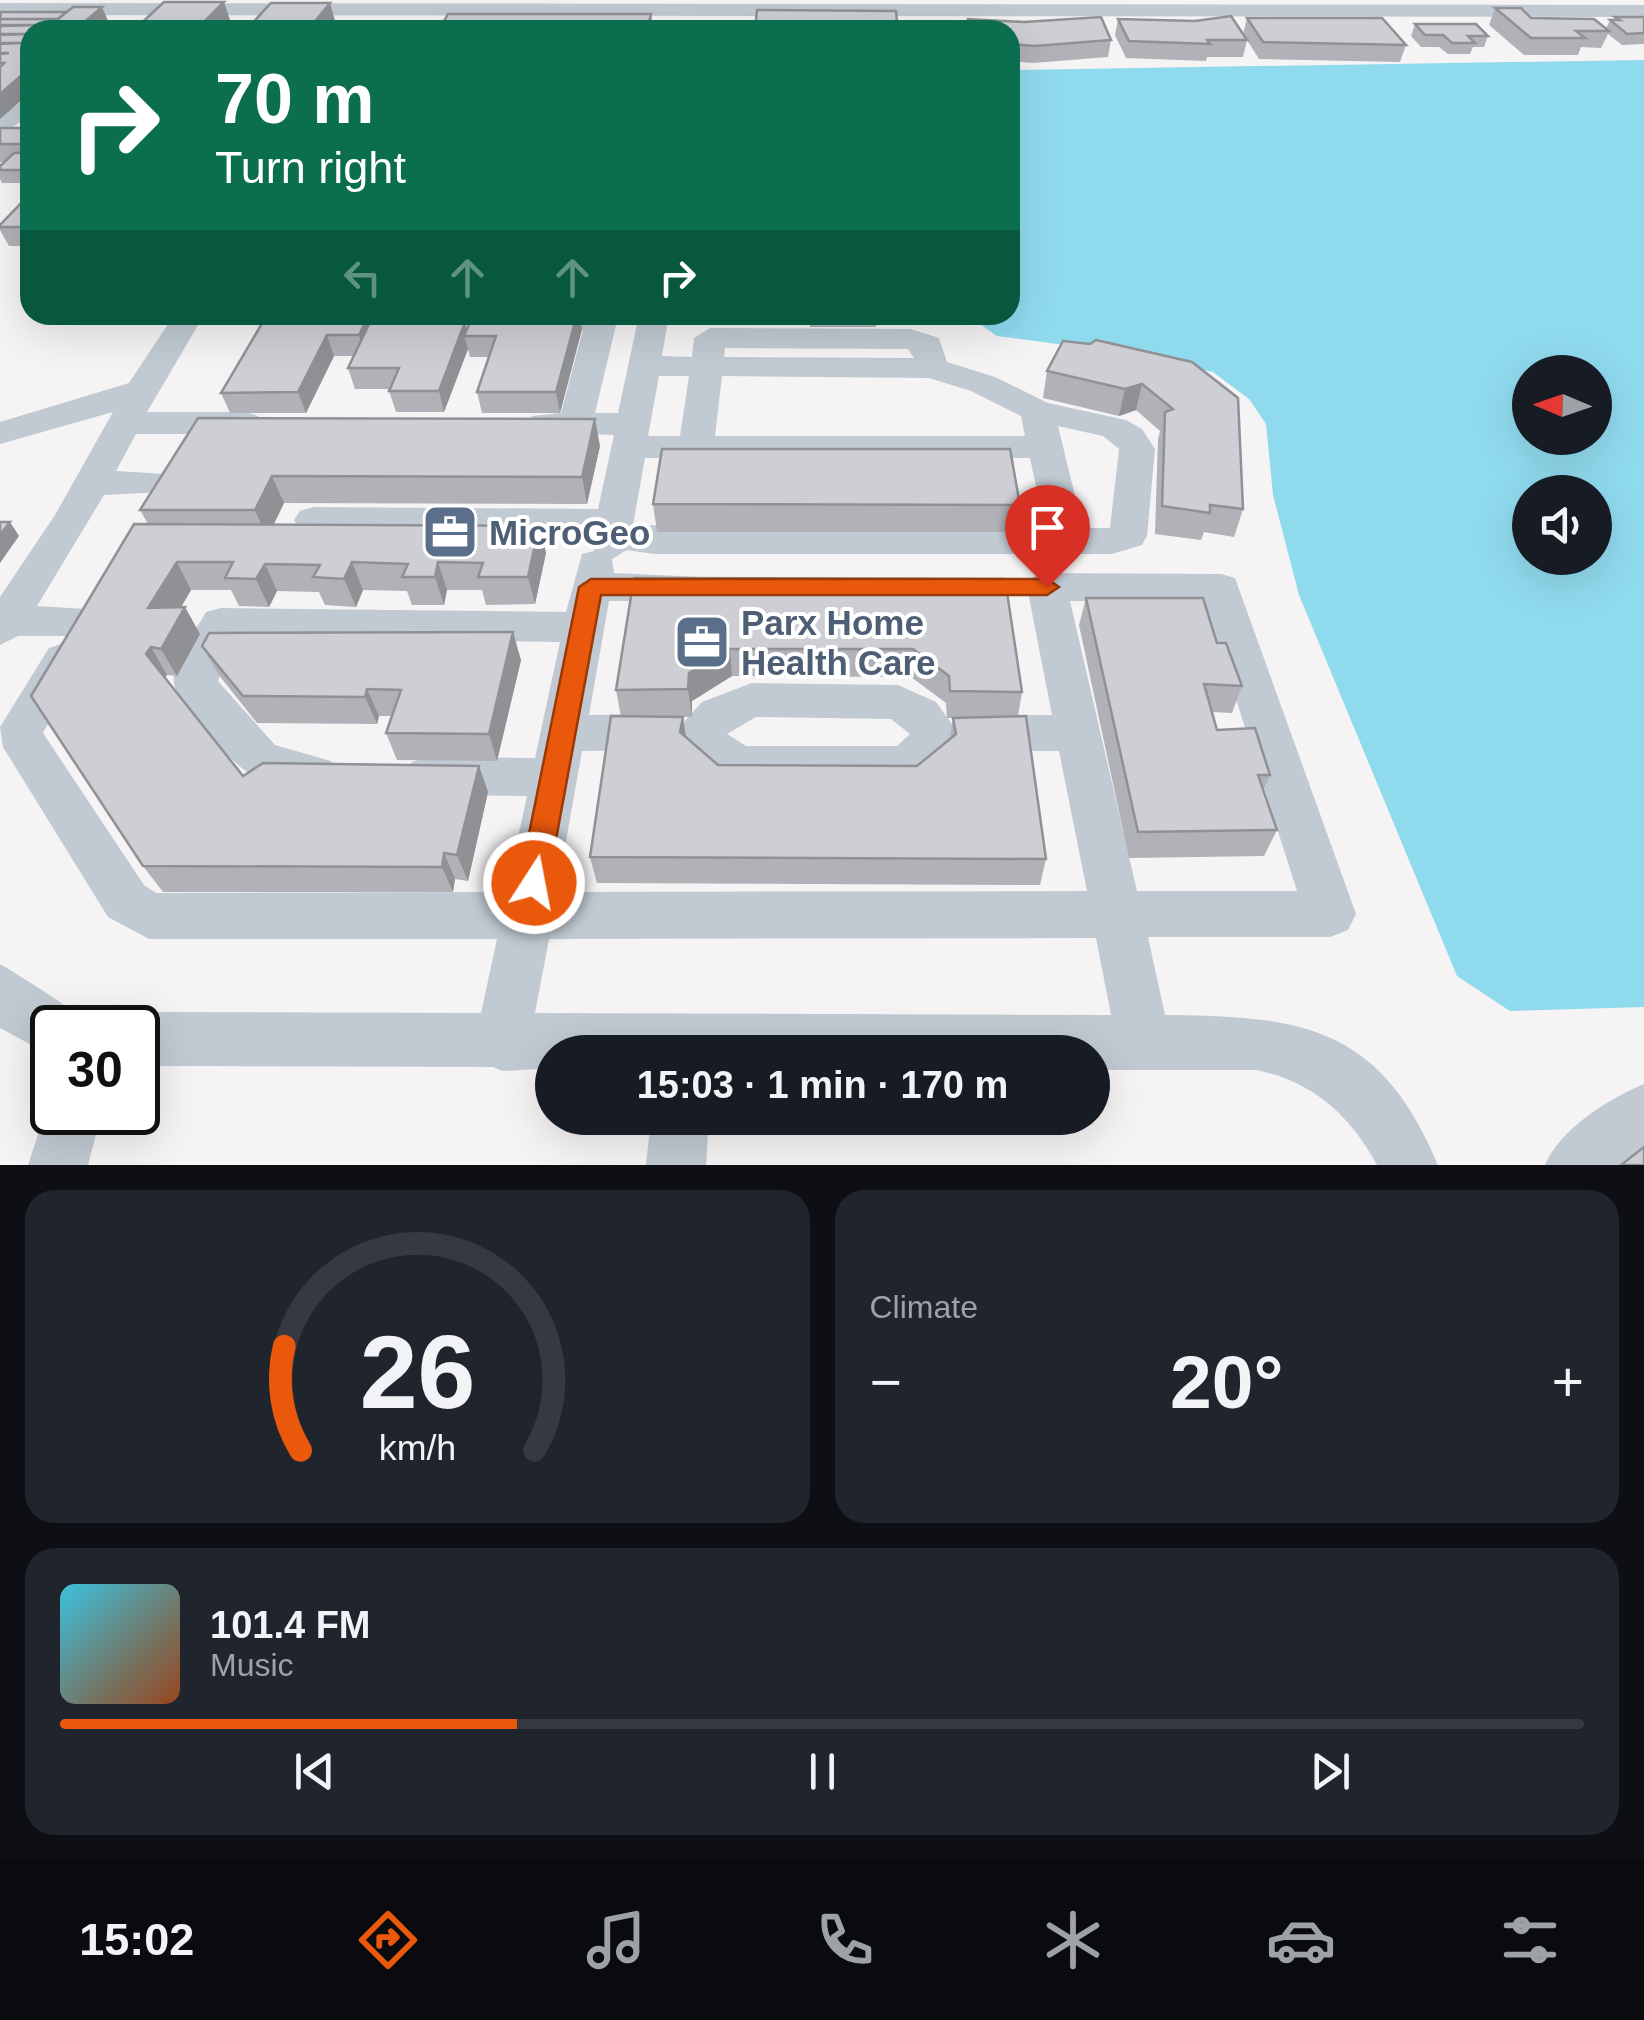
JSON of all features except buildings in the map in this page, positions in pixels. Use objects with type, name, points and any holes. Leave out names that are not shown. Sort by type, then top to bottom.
[{"type":"street","points":[[0,23],[9,9],[176,10],[218,5],[250,10],[401,10],[709,20],[955,5]]},
{"type":"street","points":[[124,20],[135,10]]},
{"type":"street","points":[[166,20],[176,10]]},
{"type":"street","points":[[240,20],[250,10]]},
{"type":"street","points":[[270,20],[279,10]]},
{"type":"street","points":[[346,20],[354,10]]},
{"type":"street","points":[[394,20],[401,10]]},
{"type":"street","points":[[1020,28],[1337,28],[1347,23],[1340,10],[1644,10]]},
{"type":"street","points":[[0,130],[20,112]]},
{"type":"street","points":[[3,626],[93,482],[183,325]]},
{"type":"street","points":[[576,424],[599,325]]},
{"type":"street","points":[[502,1044],[558,755],[652,325]]},
{"type":"street","points":[[644,366],[710,340],[782,327],[920,340],[928,345],[932,368]]},
{"type":"street","points":[[710,340],[932,368],[971,379],[1036,411],[1114,428],[1130,436],[1136,450],[1131,531],[1112,541],[1067,542],[654,541],[601,564],[221,623],[197,670],[196,685],[249,750],[278,772],[373,775],[558,755],[700,732],[718,714],[752,700],[898,702],[920,714],[936,733],[1077,733]]},
{"type":"street","points":[[696,447],[710,340]]},
{"type":"street","points":[[0,433],[78,413],[144,389]]},
{"type":"street","points":[[150,516],[228,389]]},
{"type":"street","points":[[1036,411],[1067,542]]},
{"type":"street","points":[[125,423],[280,423]]},
{"type":"street","points":[[516,424],[576,424],[696,447],[1045,448]]},
{"type":"street","points":[[93,482],[170,483]]},
{"type":"street","points":[[312,520],[730,587]]},
{"type":"street","points":[[3,626],[96,605],[19,734],[126,901],[139,913],[177,918],[527,918],[1118,915],[1330,914],[1221,588],[1027,587],[1077,733],[1118,915],[1144,1043]]},
{"type":"street","points":[[700,732],[710,748],[735,763],[892,767],[921,756],[936,733]]},
{"type":"street","points":[[0,990],[30,1017]]},
{"type":"street","points":[[160,1039],[535,1045]]},
{"type":"street","points":[[1110,1043],[1274,1045],[1320,1061],[1350,1084],[1378,1114],[1408,1165]]},
{"type":"street","points":[[1575,1165],[1644,1113]]},
{"type":"street","points":[[58,1165],[66,1135]]},
{"type":"street","points":[[676,1165],[679,1135]]},
{"type":"water","points":[[1644,60],[1644,1007],[1510,1011],[1457,976],[1299,595],[1273,495],[1266,424],[1249,399],[1213,372],[1110,351],[997,336],[981,325],[1020,325],[1020,70]]},
{"type":"place","name":"MicroGeo","points":[[450,532]]},
{"type":"place","name":"Parx Home Health Care","points":[[702,642]]},
{"type":"route","points":[[534,883],[591,587],[1047,587]]}]
